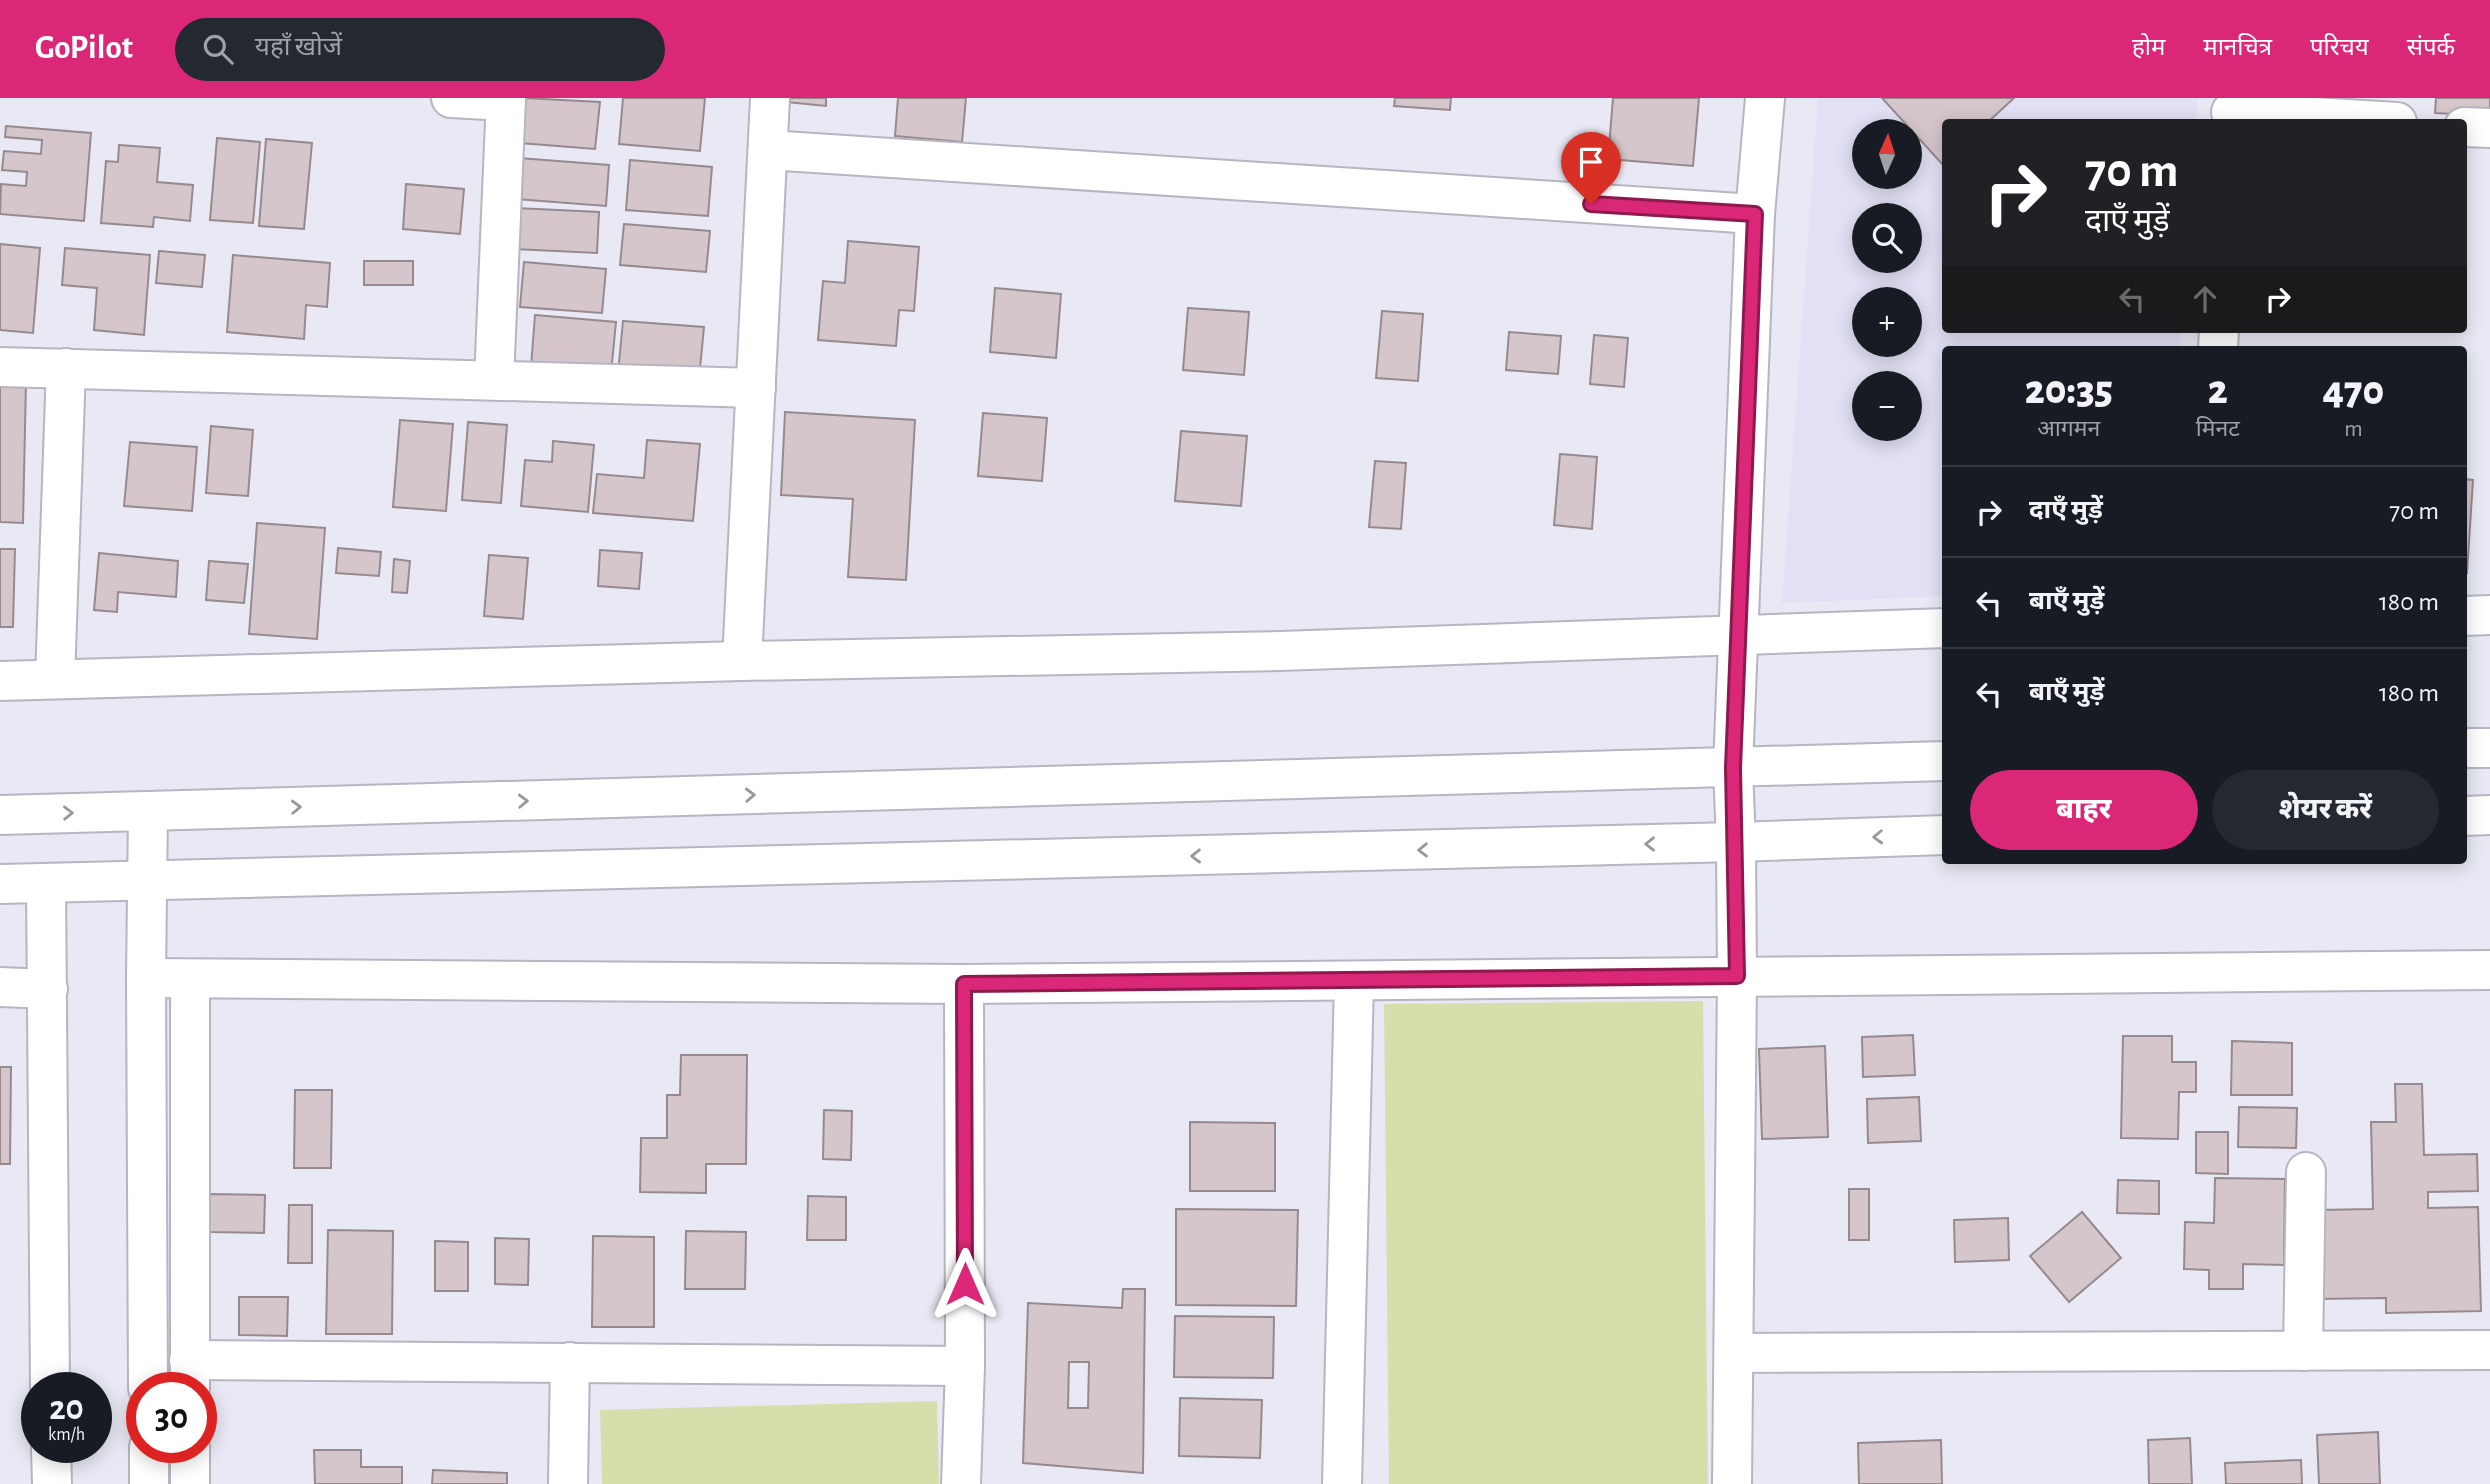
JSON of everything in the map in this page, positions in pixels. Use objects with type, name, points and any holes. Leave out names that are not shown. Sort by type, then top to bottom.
[{"type":"street","points":[[451,98],[506,99],[494,380]]},
{"type":"street","points":[[743,661],[770,98]]},
{"type":"street","points":[[1732,1484],[1737,976],[1733,768],[1755,214],[1765,98]]},
{"type":"street","points":[[2231,111],[2352,119]]},
{"type":"street","points":[[2467,127],[2490,128]]},
{"type":"street","points":[[768,150],[1755,214]]},
{"type":"street","points":[[0,367],[756,388]]},
{"type":"street","points":[[55,679],[66,368]]},
{"type":"street","points":[[2467,616],[2490,615]]},
{"type":"street","points":[[0,681],[743,661],[1280,651],[1942,628]]},
{"type":"street","points":[[2467,748],[2490,748]]},
{"type":"street","points":[[0,815],[1942,761]]},
{"type":"street","points":[[148,811],[148,1372]]},
{"type":"street","points":[[2467,816],[2490,815]]},
{"type":"street","points":[[0,884],[1942,835]]},
{"type":"street","points":[[46,883],[50,1372]]},
{"type":"street","points":[[146,978],[964,984],[2490,970]]},
{"type":"street","points":[[189,1372],[190,979]]},
{"type":"street","points":[[1342,1484],[1354,981]]},
{"type":"street","points":[[961,1484],[965,1366],[964,984]]},
{"type":"street","points":[[0,987],[48,989]]},
{"type":"street","points":[[2303,1352],[2306,1172]]},
{"type":"street","points":[[1734,1353],[2490,1350]]},
{"type":"street","points":[[217,1373],[570,1362],[965,1366]]},
{"type":"street","points":[[568,1484],[570,1362]]},
{"type":"street","points":[[51,1463],[52,1484]]},
{"type":"street","points":[[149,1463],[149,1484]]},
{"type":"street","points":[[190,1463],[190,1484]]},
{"type":"shaded area","points":[[1818,98],[2197,98],[2196,119],[1942,119],[1942,333],[2181,333],[2180,346],[1942,346],[1942,596],[1782,603]]},
{"type":"green space","points":[[1703,1001],[1708,1484],[1389,1484],[1384,1004]]},
{"type":"green space","points":[[937,1401],[939,1484],[602,1484],[600,1410]]},
{"type":"building","points":[[524,98],[600,102],[595,149],[520,143]]},
{"type":"building","points":[[623,98],[705,98],[700,151],[619,144]]},
{"type":"building","points":[[776,98],[826,98],[826,106],[776,101]]},
{"type":"building","points":[[898,98],[966,98],[962,142],[895,136]]},
{"type":"building","points":[[1395,98],[1451,98],[1450,110],[1394,106]]},
{"type":"building","points":[[1613,98],[1699,98],[1693,166],[1608,159]]},
{"type":"building","points":[[1882,98],[2014,98],[1991,119],[1942,119],[1942,164],[1922,142],[1922,119],[1901,119]]},
{"type":"building","points":[[2436,98],[2490,98],[2490,116],[2435,113]]},
{"type":"building","points":[[6,126],[91,133],[84,221],[0,214],[1,184],[26,186],[27,172],[2,170],[4,151],[41,154],[42,140],[5,137]]},
{"type":"building","points":[[217,138],[260,142],[253,223],[210,220]]},
{"type":"building","points":[[266,139],[312,143],[304,229],[259,226]]},
{"type":"building","points":[[119,145],[160,148],[157,182],[193,185],[190,221],[154,217],[153,227],[101,223],[106,161],[118,162]]},
{"type":"building","points":[[519,158],[609,165],[606,206],[516,199]]},
{"type":"building","points":[[630,160],[712,167],[708,216],[626,210]]},
{"type":"building","points":[[406,184],[464,189],[460,234],[403,229]]},
{"type":"building","points":[[516,208],[599,212],[597,253],[514,249]]},
{"type":"building","points":[[624,224],[710,231],[706,272],[620,265]]},
{"type":"building","points":[[848,241],[919,247],[914,311],[899,310],[896,346],[818,340],[823,281],[845,283]]},
{"type":"building","points":[[0,244],[40,248],[33,333],[0,330]]},
{"type":"building","points":[[65,248],[150,255],[144,335],[94,330],[97,288],[62,285]]},
{"type":"building","points":[[159,251],[205,255],[202,287],[156,283]]},
{"type":"building","points":[[233,255],[330,263],[327,307],[306,305],[304,339],[227,332]]},
{"type":"building","points":[[364,261],[413,261],[413,285],[364,285]]},
{"type":"building","points":[[524,262],[606,269],[602,313],[520,307]]},
{"type":"building","points":[[995,288],[1061,294],[1056,358],[990,352]]},
{"type":"building","points":[[1188,308],[1249,312],[1244,375],[1183,370]]},
{"type":"building","points":[[1382,311],[1423,314],[1418,381],[1376,378]]},
{"type":"building","points":[[535,315],[616,322],[611,373],[531,367]]},
{"type":"building","points":[[623,321],[704,327],[699,379],[618,373]]},
{"type":"building","points":[[1509,332],[1561,336],[1558,374],[1506,370]]},
{"type":"building","points":[[1594,335],[1628,338],[1624,387],[1590,384]]},
{"type":"building","points":[[0,381],[26,381],[23,523],[0,522]]},
{"type":"building","points":[[785,412],[915,420],[906,580],[848,577],[853,499],[781,495]]},
{"type":"building","points":[[983,413],[1047,418],[1042,481],[978,476]]},
{"type":"building","points":[[400,420],[453,424],[446,511],[393,507]]},
{"type":"building","points":[[468,422],[507,425],[501,503],[462,500]]},
{"type":"building","points":[[211,426],[253,430],[248,496],[206,493]]},
{"type":"building","points":[[1181,431],[1247,436],[1241,506],[1175,501]]},
{"type":"building","points":[[647,440],[700,444],[693,521],[593,513],[597,474],[644,478]]},
{"type":"building","points":[[553,441],[594,445],[588,512],[521,506],[525,460],[552,462]]},
{"type":"building","points":[[130,442],[197,447],[192,511],[124,506]]},
{"type":"building","points":[[1560,454],[1597,457],[1592,529],[1554,525]]},
{"type":"building","points":[[1375,461],[1406,463],[1401,529],[1369,527]]},
{"type":"building","points":[[2467,479],[2473,480],[2467,573]]},
{"type":"building","points":[[257,523],[325,528],[317,639],[249,634]]},
{"type":"building","points":[[338,548],[381,552],[379,576],[336,573]]},
{"type":"building","points":[[0,549],[15,549],[13,627],[0,627]]},
{"type":"building","points":[[600,550],[642,553],[639,589],[598,586]]},
{"type":"building","points":[[99,553],[178,561],[176,597],[118,592],[117,612],[94,610]]},
{"type":"building","points":[[489,555],[528,558],[523,619],[484,616]]},
{"type":"building","points":[[394,559],[410,561],[407,593],[392,592]]},
{"type":"building","points":[[209,561],[248,564],[244,603],[206,600]]},
{"type":"building","points":[[1913,1035],[1915,1075],[1863,1077],[1862,1037]]},
{"type":"building","points":[[2123,1036],[2172,1036],[2172,1062],[2196,1062],[2196,1092],[2179,1092],[2178,1139],[2121,1138]]},
{"type":"building","points":[[2232,1041],[2292,1043],[2292,1095],[2231,1095]]},
{"type":"building","points":[[1825,1046],[1828,1137],[1762,1139],[1759,1049]]},
{"type":"building","points":[[681,1055],[747,1055],[746,1164],[706,1164],[706,1193],[640,1192],[641,1138],[667,1138],[667,1095],[680,1095]]},
{"type":"building","points":[[0,1067],[11,1067],[10,1164],[0,1164]]},
{"type":"building","points":[[2395,1084],[2422,1084],[2424,1155],[2477,1154],[2478,1191],[2428,1192],[2428,1208],[2478,1207],[2481,1311],[2386,1313],[2386,1298],[2318,1299],[2316,1210],[2373,1209],[2371,1122],[2396,1122]]},
{"type":"building","points":[[295,1090],[332,1090],[331,1168],[294,1168]]},
{"type":"building","points":[[1919,1097],[1921,1141],[1868,1143],[1867,1099]]},
{"type":"building","points":[[2239,1107],[2297,1108],[2296,1148],[2238,1147]]},
{"type":"building","points":[[824,1110],[852,1111],[851,1160],[823,1159]]},
{"type":"building","points":[[1190,1122],[1275,1123],[1275,1191],[1190,1191]]},
{"type":"building","points":[[2196,1132],[2228,1132],[2228,1174],[2196,1173]]},
{"type":"building","points":[[2215,1178],[2285,1179],[2284,1265],[2243,1264],[2243,1289],[2209,1289],[2209,1270],[2184,1269],[2185,1222],[2214,1223]]},
{"type":"building","points":[[2118,1180],[2159,1181],[2159,1214],[2117,1213]]},
{"type":"building","points":[[1849,1189],[1869,1189],[1869,1240],[1849,1240]]},
{"type":"building","points":[[210,1194],[265,1195],[264,1233],[210,1232]]},
{"type":"building","points":[[808,1196],[846,1197],[846,1240],[807,1240]]},
{"type":"building","points":[[289,1205],[312,1205],[312,1263],[288,1263]]},
{"type":"building","points":[[1176,1209],[1298,1210],[1296,1306],[1176,1305]]},
{"type":"building","points":[[2082,1212],[2121,1258],[2069,1302],[2030,1256]]},
{"type":"building","points":[[2008,1218],[2009,1260],[1955,1262],[1954,1220]]},
{"type":"building","points":[[328,1230],[393,1231],[392,1334],[326,1334]]},
{"type":"building","points":[[686,1231],[746,1232],[745,1289],[685,1289]]},
{"type":"building","points":[[593,1236],[654,1237],[654,1327],[592,1327]]},
{"type":"building","points":[[495,1238],[529,1239],[528,1285],[495,1284]]},
{"type":"building","points":[[435,1241],[468,1242],[468,1291],[435,1291]]},
{"type":"building","points":[[1123,1289],[1145,1289],[1143,1473],[1023,1463],[1028,1303],[1122,1308]],"holes":[[[1069,1362],[1089,1362],[1088,1408],[1068,1408]]]},
{"type":"building","points":[[239,1297],[288,1297],[287,1336],[239,1335]]},
{"type":"building","points":[[1175,1316],[1274,1317],[1273,1378],[1174,1377]]},
{"type":"building","points":[[1180,1398],[1262,1400],[1260,1458],[1179,1456]]},
{"type":"building","points":[[2378,1432],[2380,1484],[2319,1484],[2317,1435]]},
{"type":"building","points":[[2190,1438],[2192,1484],[2149,1484],[2148,1440]]},
{"type":"building","points":[[1941,1440],[1942,1484],[1859,1484],[1858,1443]]},
{"type":"building","points":[[314,1450],[361,1450],[361,1467],[402,1467],[402,1484],[315,1484]]},
{"type":"building","points":[[2301,1460],[2302,1484],[2226,1484],[2225,1463]]},
{"type":"building","points":[[433,1470],[507,1473],[507,1484],[432,1484]]},
{"type":"route","points":[[965,1284],[964,984],[1737,976],[1733,768],[1755,214],[1591,204]]}]
